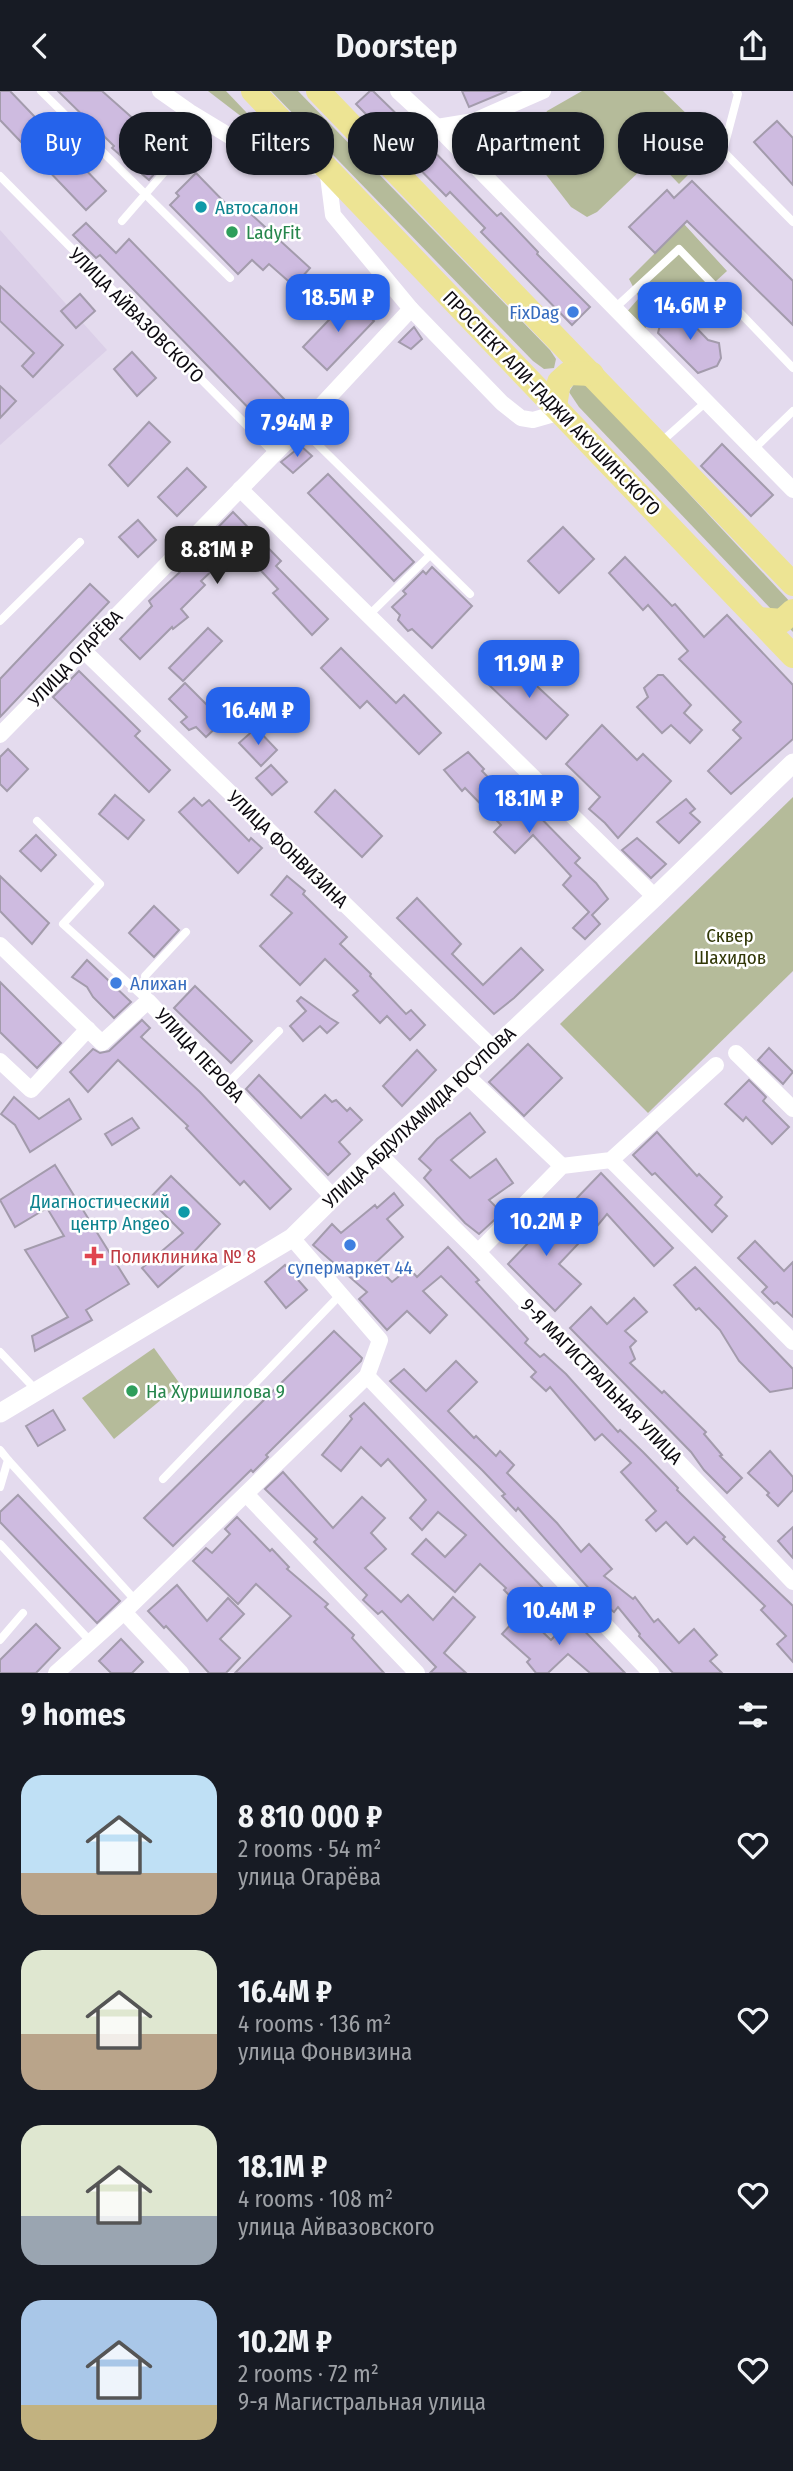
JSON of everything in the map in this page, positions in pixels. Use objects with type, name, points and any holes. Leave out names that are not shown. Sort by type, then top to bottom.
[{"type":"main road","name":"ПРОСПЕКТ АЛИ-ГАДЖИ АКУШИНСКОГО","points":[[253,91],[273,112]]},
{"type":"main road","points":[[318,91],[659,444],[791,587]]},
{"type":"main road","name":"ПРОСПЕКТ АЛИ-ГАДЖИ АКУШИНСКОГО","points":[[334,175],[793,656]]},
{"type":"main road","points":[[558,409],[559,382],[569,373],[592,374]]},
{"type":"main road","points":[[759,619],[782,621],[793,611]]},
{"type":"street","points":[[160,91],[191,112]]},
{"type":"street","points":[[398,91],[421,112]]},
{"type":"street","points":[[438,127],[474,121],[543,91]]},
{"type":"street","points":[[438,127],[793,490]]},
{"type":"street","points":[[328,175],[333,215],[411,309],[502,403],[521,418],[533,420],[558,409]]},
{"type":"street","name":"УЛИЦА ОГАРЁВА","points":[[0,735],[301,428],[411,309]]},
{"type":"street","points":[[240,489],[655,897]]},
{"type":"street","name":"УЛИЦА ФОНВИЗИНА","points":[[83,650],[493,1048]]},
{"type":"street","name":"УЛИЦА АБДУЛХАМИДА ЮСУПОВА","points":[[0,1413],[292,1238],[379,1153],[655,897],[793,763]]},
{"type":"street","points":[[0,945],[88,1029],[31,1090],[0,1061]]},
{"type":"street","name":"УЛИЦА ПЕРОВА","points":[[88,1029],[102,1043],[148,1000],[333,1197]]},
{"type":"street","points":[[736,1053],[793,1109]]},
{"type":"street","points":[[478,1252],[562,1166],[611,1160],[716,1065]]},
{"type":"street","points":[[466,1075],[562,1166]]},
{"type":"street","name":"9-Я МАГИСТРАЛЬНАЯ УЛИЦА","points":[[379,1153],[478,1252],[793,1582]]},
{"type":"street","points":[[611,1160],[793,1342]]},
{"type":"street","points":[[56,1673],[130,1607],[366,1376],[380,1340],[292,1238]]},
{"type":"street","points":[[366,1376],[651,1673]]},
{"type":"street","points":[[246,1494],[417,1673]]},
{"type":"street","points":[[130,1607],[181,1673]]},
{"type":"lane","points":[[41,91],[230,278]]},
{"type":"lane","points":[[738,92],[723,151],[793,222]]},
{"type":"lane","points":[[122,221],[163,175]]},
{"type":"lane","name":"УЛИЦА АЙВАЗОВСКОГО","points":[[0,176],[275,454]]},
{"type":"lane","points":[[615,309],[679,249],[793,368]]},
{"type":"lane","points":[[659,444],[706,401]]},
{"type":"lane","points":[[754,449],[793,411]]},
{"type":"lane","points":[[301,428],[470,594]]},
{"type":"lane","points":[[0,621],[80,542]]},
{"type":"lane","points":[[368,617],[430,555]]},
{"type":"lane","points":[[37,821],[100,884],[63,924],[148,1000]]},
{"type":"lane","points":[[148,1000],[145,976],[186,932]]},
{"type":"lane","points":[[227,1084],[279,1031]]},
{"type":"lane","points":[[163,1479],[341,1294]]},
{"type":"lane","points":[[0,1352],[37,1391]]},
{"type":"lane","points":[[0,1450],[130,1607]]},
{"type":"lane","points":[[0,1487],[8,1460]]},
{"type":"lane","points":[[0,1545],[91,1642]]},
{"type":"lane","points":[[0,1640],[23,1613]]},
{"type":"shaded area","points":[[0,230],[107,350],[0,445]]},
{"type":"green space","points":[[208,91],[226,91],[246,112],[235,112]]},
{"type":"green space","points":[[271,91],[298,91],[318,112],[291,112]]},
{"type":"green space","points":[[582,91],[663,91],[685,112],[618,112],[618,175],[636,175],[597,212],[587,217],[571,207],[546,175],[604,175],[604,112],[547,111]]},
{"type":"green space","points":[[334,128],[348,142],[348,170],[334,156]]},
{"type":"green space","points":[[353,175],[380,175],[556,359],[554,368],[544,369],[533,361]]},
{"type":"green space","points":[[670,175],[688,175],[679,184]]},
{"type":"green space","points":[[684,224],[727,271],[681,313],[668,307],[641,332],[624,315],[639,298],[629,279]]},
{"type":"green space","points":[[574,384],[589,387],[793,605],[793,632],[579,407],[569,392]]},
{"type":"green space","name":"Сквер Шахидов","points":[[793,797],[793,971],[648,1113],[560,1024]]},
{"type":"green space","name":"На Хуришилова 9","points":[[154,1348],[180,1384],[114,1439],[82,1398]]},
{"type":"building","points":[[0,91],[10,91],[30,112],[21,112],[21,142],[0,120]]},
{"type":"building","points":[[58,91],[102,91],[126,112],[119,112],[119,154],[105,137],[105,112],[79,112]]},
{"type":"building","points":[[373,91],[394,112],[364,112],[356,104]]},
{"type":"building","points":[[462,91],[507,91],[469,107]]},
{"type":"building","points":[[777,121],[793,138],[793,185],[754,142]]},
{"type":"building","points":[[438,156],[452,170],[452,175],[457,175],[497,216],[501,213],[590,307],[572,325],[481,232],[485,228],[450,192],[446,196],[425,175],[438,175]]},
{"type":"building","points":[[53,175],[91,175],[106,191],[86,210]]},
{"type":"building","points":[[194,175],[198,175],[231,209],[242,206],[310,268],[294,286],[269,264],[263,270],[252,260],[238,274],[170,205],[179,196],[176,193]]},
{"type":"building","points":[[692,181],[793,281],[793,325],[687,221],[655,253],[629,227],[667,190],[674,198]]},
{"type":"building","points":[[86,223],[116,253],[129,239],[286,401],[263,423],[100,255],[96,258],[73,235]]},
{"type":"building","points":[[0,286],[63,345],[33,377],[22,366],[34,353],[0,321]]},
{"type":"building","points":[[80,294],[95,311],[76,328],[61,311]]},
{"type":"building","points":[[350,298],[374,321],[327,370],[303,347]]},
{"type":"building","points":[[669,311],[684,315],[708,340],[719,343],[721,358],[717,366],[698,373],[658,333],[662,317]]},
{"type":"building","points":[[414,327],[422,339],[411,349],[399,342]]},
{"type":"building","points":[[132,352],[156,378],[137,396],[114,369]]},
{"type":"building","points":[[0,386],[16,401],[0,418]]},
{"type":"building","points":[[149,422],[170,442],[128,486],[109,465]]},
{"type":"building","points":[[722,444],[773,495],[751,516],[701,466]]},
{"type":"building","points":[[301,446],[312,456],[293,473],[281,462]]},
{"type":"building","points":[[187,468],[206,487],[177,516],[158,497]]},
{"type":"building","points":[[328,474],[414,562],[394,581],[308,493]]},
{"type":"building","points":[[233,512],[281,561],[276,566],[328,619],[312,635],[273,593],[278,589],[238,546],[201,581],[205,585],[181,609],[188,617],[173,629],[172,627],[140,659],[120,639],[152,606],[149,601],[197,556],[194,552]]},
{"type":"building","points":[[138,520],[156,540],[138,557],[119,537]]},
{"type":"building","points":[[563,527],[594,559],[559,593],[528,561]]},
{"type":"building","points":[[625,557],[672,606],[675,604],[704,637],[727,615],[793,685],[793,739],[731,794],[708,771],[741,738],[733,730],[741,722],[679,659],[688,651],[648,605],[643,610],[609,573]]},
{"type":"building","points":[[432,567],[472,606],[432,648],[412,629],[408,631],[398,620],[400,615],[392,607],[406,594],[403,591],[423,571],[426,574]]},
{"type":"building","points":[[90,584],[109,602],[0,717],[0,679]]},
{"type":"building","points":[[208,628],[222,641],[183,681],[169,668]]},
{"type":"building","points":[[341,648],[396,703],[404,695],[441,733],[419,754],[367,701],[360,708],[321,668]]},
{"type":"building","points":[[511,662],[568,715],[546,739],[489,685]]},
{"type":"building","points":[[79,671],[140,731],[135,736],[170,770],[149,792],[53,697]]},
{"type":"building","points":[[658,675],[663,675],[691,705],[684,713],[702,730],[690,743],[671,725],[662,733],[637,707],[648,697],[644,688]]},
{"type":"building","points":[[185,683],[223,721],[206,737],[196,727],[189,730],[181,722],[187,717],[169,699]]},
{"type":"building","points":[[602,725],[637,760],[643,754],[671,781],[618,838],[589,809],[600,797],[566,764]]},
{"type":"building","points":[[256,728],[277,750],[261,766],[239,743]]},
{"type":"building","points":[[8,749],[28,769],[7,791],[0,784],[0,757]]},
{"type":"building","points":[[468,752],[484,769],[482,771],[518,808],[524,801],[580,858],[575,863],[608,899],[592,915],[600,924],[585,939],[573,928],[589,912],[563,885],[571,876],[533,835],[515,853],[494,832],[501,825],[465,788],[462,791],[444,770]]},
{"type":"building","points":[[271,765],[287,782],[272,795],[256,778]]},
{"type":"building","points":[[335,790],[382,836],[362,857],[315,812]]},
{"type":"building","points":[[115,795],[144,820],[128,839],[99,814]]},
{"type":"building","points":[[194,798],[202,806],[209,800],[249,841],[251,838],[262,848],[238,873],[179,812]]},
{"type":"building","points":[[686,799],[695,809],[690,813],[700,822],[679,843],[657,822]]},
{"type":"building","points":[[36,835],[56,855],[41,871],[20,851]]},
{"type":"building","points":[[637,838],[666,864],[651,878],[622,850]]},
{"type":"building","points":[[0,876],[49,923],[32,944],[0,911]]},
{"type":"building","points":[[287,876],[305,891],[303,894],[347,937],[340,944],[406,1014],[411,1010],[425,1025],[410,1040],[387,1016],[380,1023],[353,995],[358,991],[325,959],[300,985],[260,946],[292,913],[271,895]]},
{"type":"building","points":[[417,898],[461,944],[452,954],[483,985],[521,948],[543,970],[494,1014],[397,918]]},
{"type":"building","points":[[154,906],[179,930],[154,957],[129,933]]},
{"type":"building","points":[[87,960],[131,1002],[114,1018],[87,987],[72,977]]},
{"type":"building","points":[[0,982],[61,1043],[37,1068],[0,1032]]},
{"type":"building","points":[[195,986],[252,1041],[231,1063],[174,1008]]},
{"type":"building","points":[[301,997],[338,1023],[327,1033],[320,1026],[303,1041],[290,1026],[306,1011],[297,1001]]},
{"type":"building","points":[[142,1020],[150,1028],[141,1037],[200,1092],[291,1189],[270,1209],[244,1181],[240,1185],[186,1128],[188,1126],[118,1060],[88,1092],[70,1072],[93,1049],[100,1053],[109,1051]]},
{"type":"building","points":[[528,1044],[562,1078],[524,1116],[489,1082]]},
{"type":"building","points":[[769,1048],[793,1072],[783,1084],[758,1060]]},
{"type":"building","points":[[417,1050],[436,1070],[402,1106],[383,1086]]},
{"type":"building","points":[[259,1075],[301,1118],[325,1095],[332,1102],[336,1100],[347,1111],[350,1108],[362,1120],[339,1142],[350,1154],[328,1175],[246,1089]]},
{"type":"building","points":[[749,1080],[766,1097],[763,1101],[789,1127],[772,1144],[746,1117],[743,1121],[725,1104]]},
{"type":"building","points":[[14,1097],[39,1119],[69,1099],[81,1119],[30,1152],[15,1125],[1,1114]]},
{"type":"building","points":[[470,1113],[485,1132],[451,1160],[470,1178],[496,1159],[513,1183],[489,1200],[502,1213],[479,1234],[465,1223],[424,1178],[431,1170],[419,1159],[437,1139]]},
{"type":"building","points":[[132,1118],[139,1128],[112,1145],[105,1134]]},
{"type":"building","points":[[657,1132],[697,1176],[699,1174],[722,1197],[715,1205],[727,1216],[712,1232],[655,1173],[652,1175],[633,1155]]},
{"type":"building","points":[[55,1165],[129,1284],[86,1310],[92,1320],[35,1351],[32,1336],[68,1317],[25,1250],[64,1236],[47,1208],[15,1227],[0,1200]]},
{"type":"building","points":[[601,1173],[673,1248],[654,1266],[607,1214],[598,1225],[574,1201]]},
{"type":"building","name":"Диагностический центр Angeo","points":[[171,1176],[220,1224],[189,1257],[191,1259],[158,1287],[142,1268],[183,1233],[149,1199]]},
{"type":"building","points":[[394,1193],[403,1205],[387,1219],[403,1237],[374,1264],[392,1282],[409,1268],[417,1277],[448,1247],[528,1339],[525,1343],[540,1357],[544,1354],[566,1374],[618,1432],[620,1430],[643,1452],[725,1537],[723,1539],[793,1606],[793,1662],[777,1644],[786,1636],[761,1610],[765,1606],[694,1537],[687,1544],[666,1522],[656,1531],[646,1520],[656,1511],[621,1472],[631,1463],[602,1434],[595,1440],[550,1387],[546,1391],[531,1377],[536,1372],[441,1276],[423,1291],[447,1315],[430,1333],[407,1311],[387,1330],[359,1299],[367,1292],[313,1245],[332,1224],[341,1233]]},
{"type":"building","points":[[543,1204],[578,1244],[559,1264],[581,1284],[555,1311],[508,1264],[530,1241],[518,1229]]},
{"type":"building","points":[[755,1241],[784,1271],[793,1262],[793,1317],[762,1292],[767,1287],[738,1258]]},
{"type":"building","points":[[285,1265],[307,1290],[286,1308],[265,1282]]},
{"type":"building","points":[[695,1267],[793,1369],[793,1388],[770,1392],[739,1361],[720,1330],[699,1308],[696,1310],[674,1285]]},
{"type":"building","points":[[634,1298],[647,1312],[625,1331],[636,1341],[630,1347],[635,1359],[630,1363],[662,1393],[664,1391],[706,1432],[704,1434],[722,1455],[720,1456],[742,1478],[727,1493],[704,1470],[691,1452],[570,1328],[591,1307],[607,1324]]},
{"type":"building","points":[[334,1331],[362,1358],[361,1361],[266,1455],[268,1457],[253,1472],[251,1470],[173,1546],[144,1518]]},
{"type":"building","points":[[456,1361],[477,1382],[448,1411],[496,1456],[500,1451],[514,1465],[507,1473],[557,1523],[581,1552],[589,1544],[612,1569],[604,1576],[633,1599],[635,1597],[654,1622],[658,1619],[679,1643],[694,1629],[717,1655],[710,1661],[722,1673],[673,1673],[639,1636],[618,1607],[614,1612],[599,1600],[518,1508],[516,1511],[502,1496],[505,1494],[390,1381],[404,1369],[426,1391]]},
{"type":"building","points":[[364,1403],[545,1590],[524,1610],[504,1590],[506,1588],[480,1564],[455,1592],[412,1554],[426,1539],[445,1557],[466,1535],[438,1512],[422,1530],[410,1518],[426,1500],[388,1459],[381,1466],[361,1447],[341,1471],[322,1455],[352,1419],[350,1416]]},
{"type":"building","points":[[53,1410],[65,1430],[38,1446],[26,1426]]},
{"type":"building","points":[[770,1451],[793,1477],[793,1490],[778,1506],[748,1473]]},
{"type":"building","points":[[283,1472],[333,1528],[362,1497],[385,1518],[371,1533],[386,1549],[365,1568],[401,1602],[408,1595],[433,1620],[453,1597],[475,1617],[444,1653],[466,1673],[430,1673],[436,1667],[382,1611],[378,1614],[363,1600],[367,1595],[314,1542],[317,1539],[265,1489]]},
{"type":"building","points":[[18,1495],[120,1601],[97,1623],[0,1522],[0,1512]]},
{"type":"building","points":[[237,1517],[270,1551],[272,1549],[289,1567],[287,1569],[328,1604],[325,1607],[354,1635],[352,1638],[384,1673],[235,1673],[291,1616],[256,1584],[238,1604],[193,1561],[206,1548],[212,1553],[230,1534],[225,1529]]},
{"type":"building","points":[[793,1527],[793,1558],[778,1541]]},
{"type":"building","points":[[177,1585],[207,1621],[228,1598],[244,1614],[220,1639],[240,1658],[226,1673],[209,1673],[166,1626],[164,1628],[148,1611]]},
{"type":"building","points":[[522,1612],[551,1640],[572,1618],[625,1673],[590,1673],[568,1654],[548,1673],[536,1673],[527,1662],[530,1659],[502,1634]]},
{"type":"building","points":[[36,1624],[60,1648],[36,1673],[0,1673],[0,1660]]},
{"type":"building","points":[[121,1639],[143,1662],[132,1673],[111,1673],[99,1661]]},
{"type":"place","name":"Автосалон","points":[[201,207]]},
{"type":"place","name":"LadyFit","points":[[232,232]]},
{"type":"place","name":"FixDag","points":[[573,312]]},
{"type":"place","name":"Алихан","points":[[116,983]]},
{"type":"place","name":"Диагностический центр Angeo","points":[[184,1212]]},
{"type":"place","name":"супермаркет 44","points":[[350,1245]]},
{"type":"place","name":"Поликлиника № 8","points":[[94,1256]]},
{"type":"place","name":"На Хуришилова 9","points":[[132,1391]]}]
